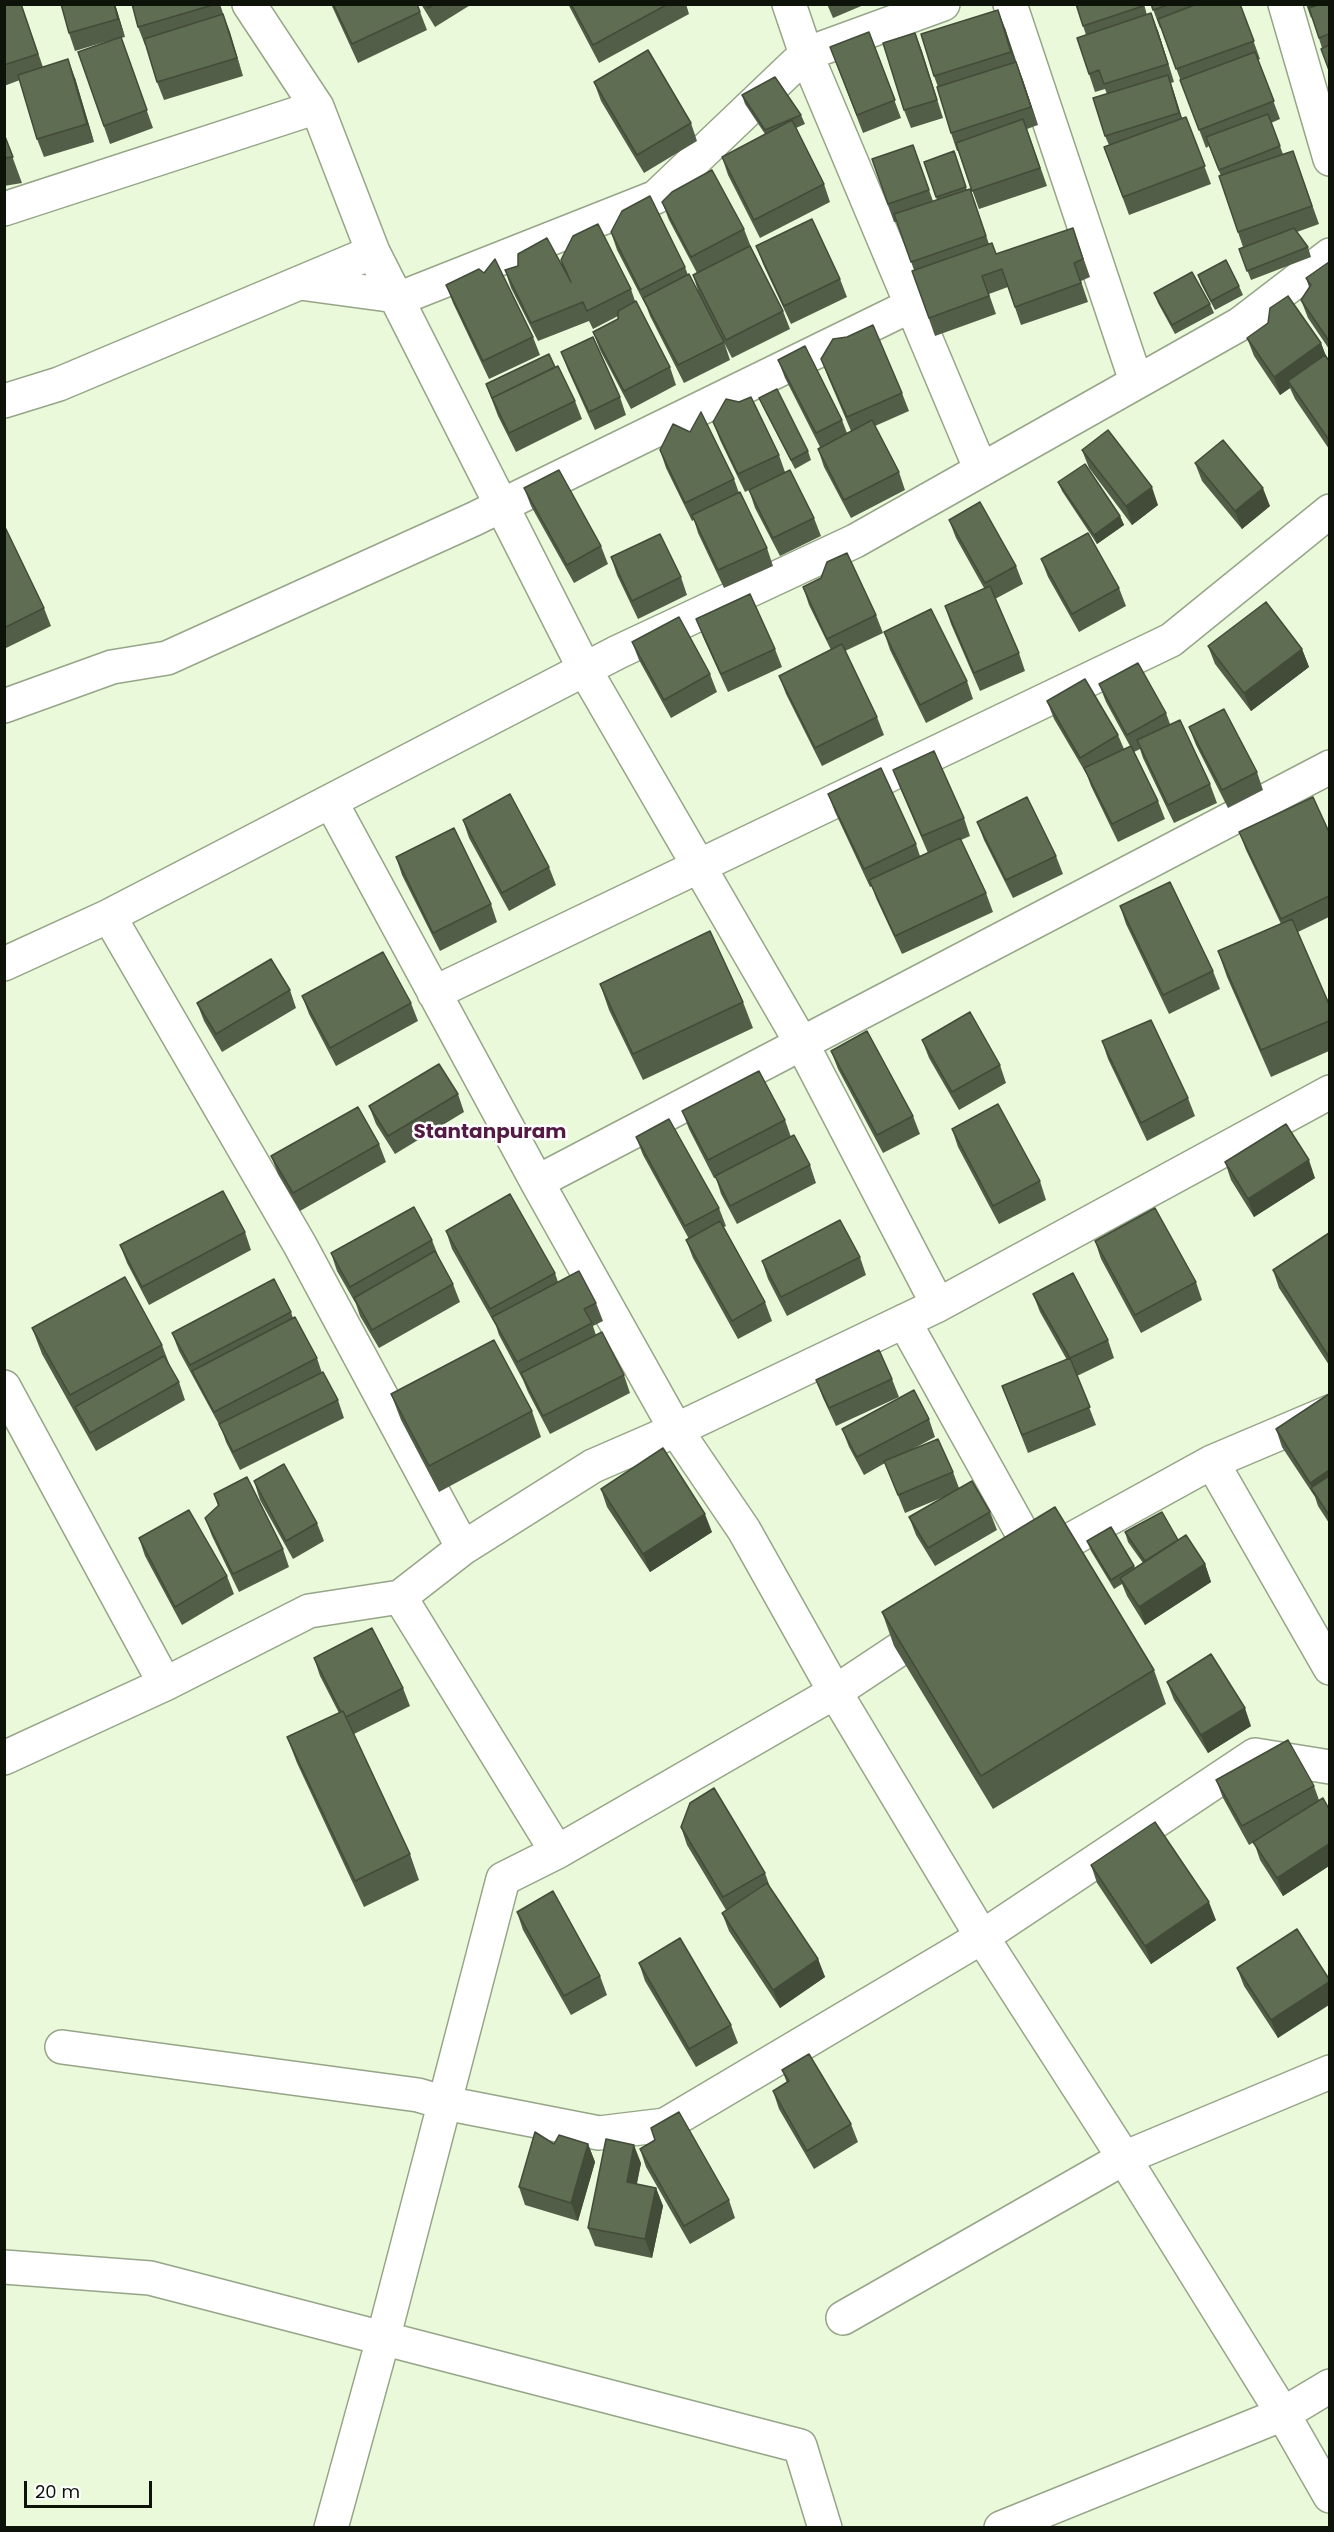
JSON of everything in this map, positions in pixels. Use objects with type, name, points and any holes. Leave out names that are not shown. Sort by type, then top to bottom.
[{"type":"street","points":[[249,4],[317,107],[373,252],[585,670],[802,1044],[938,1305]]},
{"type":"street","points":[[789,4],[806,54],[981,470]]},
{"type":"street","points":[[300,283],[396,296],[398,299],[656,197],[806,54],[943,4]]},
{"type":"street","points":[[1010,4],[1136,381]]},
{"type":"street","points":[[1285,4],[1329,159]]},
{"type":"street","points":[[4,208],[317,107]]},
{"type":"street","points":[[4,401],[59,384],[373,252]]},
{"type":"street","points":[[4,964],[109,916],[585,670],[855,542],[1240,324],[1329,255]]},
{"type":"street","points":[[4,706],[112,667],[167,658],[502,505],[912,304]]},
{"type":"street","points":[[434,993],[1171,640],[1329,511]]},
{"type":"street","points":[[537,1182],[1329,766]]},
{"type":"street","points":[[330,802],[537,1182],[676,1430],[744,1530],[835,1692],[982,1937],[1124,2158],[1283,2414],[1329,2496]]},
{"type":"street","points":[[109,916],[300,1245],[463,1548]]},
{"type":"street","points":[[4,1758],[165,1684],[309,1611],[400,1597],[463,1548],[593,1466],[676,1430],[938,1305],[1329,1092]]},
{"type":"street","points":[[904,1321],[1036,1558]]},
{"type":"street","points":[[4,1387],[165,1684]]},
{"type":"street","points":[[1008,1577],[1036,1558],[1212,1462],[1329,1412]]},
{"type":"street","points":[[1212,1462],[1329,1668]]},
{"type":"street","points":[[400,1597],[557,1852]]},
{"type":"street","points":[[331,2528],[503,1879],[557,1852],[835,1692],[960,1609]]},
{"type":"street","points":[[62,2047],[417,2095],[445,2103],[599,2133],[665,2125],[982,1937],[1255,1755],[1329,1767]]},
{"type":"street","points":[[843,2318],[1124,2158],[1329,2072]]},
{"type":"street","points":[[4,2267],[150,2278],[800,2446],[825,2528]]},
{"type":"street","points":[[1001,2528],[1283,2414],[1329,2386]]},
{"type":"building","points":[[4,4],[21,4],[38,54],[4,65]]},
{"type":"building","points":[[61,4],[114,4],[118,19],[69,33]]},
{"type":"building","points":[[132,4],[216,4],[138,27]]},
{"type":"building","points":[[333,4],[417,4],[420,12],[352,44]]},
{"type":"building","points":[[571,4],[668,4],[593,45]]},
{"type":"building","points":[[1076,4],[1143,4],[1143,6],[1083,26]]},
{"type":"building","points":[[1151,4],[1171,4],[1153,10]]},
{"type":"building","points":[[1197,4],[1240,4],[1254,41],[1176,69],[1158,19]]},
{"type":"building","points":[[1329,4],[1329,34],[1319,38],[1309,8]]},
{"type":"building","points":[[998,10],[1011,52],[934,76],[921,34]]},
{"type":"building","points":[[1151,13],[1168,64],[1104,84],[1099,70],[1089,74],[1077,38]]},
{"type":"building","points":[[223,14],[237,58],[157,82],[144,39]]},
{"type":"building","points":[[869,32],[895,100],[857,115],[830,47]]},
{"type":"building","points":[[915,33],[937,100],[904,110],[883,43]]},
{"type":"building","points":[[121,37],[147,110],[104,126],[78,52]]},
{"type":"building","points":[[1329,45],[1329,70],[1321,49]]},
{"type":"building","points":[[648,50],[691,123],[637,155],[594,82]]},
{"type":"building","points":[[1255,52],[1274,101],[1199,130],[1180,80]]},
{"type":"building","points":[[68,59],[87,124],[37,139],[18,75]]},
{"type":"building","points":[[1016,62],[1031,107],[951,133],[937,87]]},
{"type":"building","points":[[1168,75],[1179,113],[1105,136],[1093,98]]},
{"type":"building","points":[[775,77],[801,115],[765,130],[742,95]]},
{"type":"building","points":[[1268,114],[1280,146],[1219,170],[1206,137]]},
{"type":"building","points":[[1186,117],[1205,166],[1123,197],[1104,147]]},
{"type":"building","points":[[1023,119],[1040,168],[972,191],[956,143]]},
{"type":"building","points":[[792,120],[824,184],[754,220],[722,157]]},
{"type":"building","points":[[4,134],[13,157],[4,158]]},
{"type":"building","points":[[913,145],[929,190],[888,204],[872,159]]},
{"type":"building","points":[[954,151],[966,187],[936,197],[924,162]]},
{"type":"building","points":[[1293,151],[1312,206],[1238,232],[1219,176]]},
{"type":"building","points":[[712,170],[744,229],[691,257],[662,202],[672,192]]},
{"type":"building","points":[[970,189],[986,236],[911,262],[894,214]]},
{"type":"building","points":[[650,196],[685,267],[640,290],[611,232],[622,211]]},
{"type":"building","points":[[812,219],[840,279],[784,306],[756,246]]},
{"type":"building","points":[[598,224],[631,289],[587,311],[583,302],[531,323],[505,270],[518,266],[518,254],[547,238],[571,282],[561,260],[573,236]]},
{"type":"building","points":[[1073,228],[1083,259],[1074,263],[1081,283],[1015,307],[1002,269],[982,276],[989,296],[929,318],[912,271],[992,243],[996,254]]},
{"type":"building","points":[[1294,228],[1308,247],[1247,271],[1239,249]]},
{"type":"building","points":[[750,246],[783,311],[726,340],[693,275]]},
{"type":"building","points":[[495,259],[533,337],[483,361],[446,285],[479,269],[484,273]]},
{"type":"building","points":[[1226,260],[1239,286],[1211,301],[1198,275]]},
{"type":"building","points":[[1329,262],[1329,341],[1301,300],[1311,285],[1306,278]]},
{"type":"building","points":[[1192,272],[1210,304],[1172,325],[1154,293]]},
{"type":"building","points":[[689,274],[724,342],[678,365],[643,298]]},
{"type":"building","points":[[1288,296],[1321,343],[1274,377],[1247,338],[1268,323],[1270,308]]},
{"type":"building","points":[[636,301],[670,367],[624,391],[593,332],[618,319],[618,311]]},
{"type":"building","points":[[873,325],[902,393],[847,417],[821,359],[833,339],[847,337]]},
{"type":"building","points":[[593,337],[620,397],[589,412],[561,352]]},
{"type":"building","points":[[805,346],[842,420],[816,433],[778,360]]},
{"type":"building","points":[[549,354],[555,367],[492,398],[486,384]]},
{"type":"building","points":[[1325,355],[1329,361],[1329,440],[1288,381]]},
{"type":"building","points":[[558,366],[575,401],[509,433],[492,398]]},
{"type":"building","points":[[777,389],[808,451],[791,460],[759,398]]},
{"type":"building","points":[[751,397],[779,455],[738,474],[713,422],[726,399],[739,402]]},
{"type":"building","points":[[701,412],[734,479],[685,503],[660,450],[673,424],[690,432]]},
{"type":"building","points":[[872,420],[899,472],[844,500],[818,449]]},
{"type":"building","points":[[1108,430],[1152,487],[1126,506],[1082,450]]},
{"type":"building","points":[[1223,440],[1263,488],[1235,511],[1195,463]]},
{"type":"building","points":[[1085,464],[1120,516],[1094,535],[1058,482]]},
{"type":"building","points":[[559,470],[601,546],[567,565],[524,488]]},
{"type":"building","points":[[790,470],[814,518],[773,538],[749,490]]},
{"type":"building","points":[[740,492],[767,548],[718,570],[692,515]]},
{"type":"building","points":[[980,502],[1016,566],[985,583],[949,520]]},
{"type":"building","points":[[4,525],[44,608],[4,628]]},
{"type":"building","points":[[1088,533],[1119,588],[1072,614],[1041,559]]},
{"type":"building","points":[[660,534],[681,577],[632,601],[611,557]]},
{"type":"building","points":[[847,553],[876,615],[827,639],[803,587],[821,578],[827,562]]},
{"type":"building","points":[[990,586],[1019,653],[974,673],[945,606]]},
{"type":"building","points":[[750,594],[775,649],[721,674],[696,619]]},
{"type":"building","points":[[1266,602],[1302,649],[1244,693],[1208,646]]},
{"type":"building","points":[[931,609],[967,681],[920,705],[884,632]]},
{"type":"building","points":[[679,617],[710,674],[664,700],[632,642]]},
{"type":"building","points":[[842,644],[877,717],[815,748],[779,676]]},
{"type":"building","points":[[1138,663],[1166,713],[1127,735],[1099,684]]},
{"type":"building","points":[[1085,679],[1118,735],[1080,758],[1047,701]]},
{"type":"building","points":[[1224,709],[1257,772],[1222,790],[1189,727]]},
{"type":"building","points":[[1180,720],[1210,784],[1168,805],[1137,740]]},
{"type":"building","points":[[1131,746],[1158,801],[1112,824],[1084,768]]},
{"type":"building","points":[[934,751],[964,818],[922,836],[893,770]]},
{"type":"building","points":[[881,768],[916,844],[864,869],[828,794]]},
{"type":"building","points":[[510,794],[549,867],[502,893],[463,820]]},
{"type":"building","points":[[1027,797],[1056,856],[1006,880],[977,822]]},
{"type":"building","points":[[1313,797],[1329,832],[1329,896],[1281,919],[1239,832]]},
{"type":"building","points":[[454,828],[491,904],[433,933],[396,857]]},
{"type":"building","points":[[960,838],[986,893],[895,936],[869,880]]},
{"type":"building","points":[[1170,882],[1213,971],[1163,995],[1120,906]]},
{"type":"building","points":[[1292,919],[1329,1004],[1329,1021],[1261,1050],[1218,951]]},
{"type":"building","points":[[710,931],[743,1002],[633,1054],[600,984]]},
{"type":"building","points":[[383,952],[411,1003],[330,1048],[302,996]]},
{"type":"building","points":[[271,959],[290,990],[216,1034],[197,1003]]},
{"type":"building","points":[[970,1012],[1000,1065],[952,1092],[922,1040]]},
{"type":"building","points":[[1151,1020],[1188,1098],[1141,1123],[1102,1041]]},
{"type":"building","points":[[867,1031],[913,1116],[877,1135],[831,1051]]},
{"type":"building","points":[[439,1064],[458,1094],[388,1136],[369,1106]]},
{"type":"building","points":[[759,1071],[785,1120],[708,1160],[682,1111]]},
{"type":"building","points":[[998,1104],[1040,1181],[993,1206],[952,1129]]},
{"type":"building","points":[[358,1107],[379,1144],[293,1193],[271,1156]]},
{"type":"building","points":[[669,1119],[719,1208],[685,1226],[636,1137]]},
{"type":"building","points":[[1286,1124],[1309,1160],[1248,1199],[1225,1162]]},
{"type":"building","points":[[794,1135],[810,1165],[730,1206],[715,1176]]},
{"type":"building","points":[[223,1191],[245,1232],[142,1287],[120,1245]]},
{"type":"building","points":[[510,1194],[555,1273],[490,1309],[446,1231]]},
{"type":"building","points":[[414,1207],[432,1240],[350,1287],[331,1253]]},
{"type":"building","points":[[1155,1208],[1196,1282],[1135,1315],[1095,1241]]},
{"type":"building","points":[[840,1220],[860,1257],[781,1297],[762,1261]]},
{"type":"building","points":[[720,1221],[765,1302],[732,1321],[686,1240]]},
{"type":"building","points":[[1329,1233],[1329,1357],[1273,1270]]},
{"type":"building","points":[[435,1251],[453,1284],[372,1330],[354,1298]]},
{"type":"building","points":[[579,1271],[596,1303],[584,1309],[592,1323],[517,1362],[492,1317]]},
{"type":"building","points":[[1073,1273],[1108,1340],[1070,1358],[1033,1294]]},
{"type":"building","points":[[125,1277],[162,1345],[70,1395],[32,1328]]},
{"type":"building","points":[[274,1279],[291,1312],[190,1365],[172,1333]]},
{"type":"building","points":[[295,1317],[317,1358],[214,1412],[192,1371]]},
{"type":"building","points":[[602,1332],[624,1375],[543,1416],[521,1373]]},
{"type":"building","points":[[494,1340],[532,1411],[429,1466],[391,1394]]},
{"type":"building","points":[[879,1350],[892,1379],[829,1408],[816,1380]]},
{"type":"building","points":[[164,1356],[179,1382],[90,1433],[75,1407]]},
{"type":"building","points":[[1070,1358],[1090,1407],[1022,1435],[1002,1386]]},
{"type":"building","points":[[323,1372],[338,1400],[233,1452],[219,1424]]},
{"type":"building","points":[[914,1390],[929,1419],[857,1457],[842,1429]]},
{"type":"building","points":[[1329,1394],[1329,1470],[1310,1483],[1276,1429]]},
{"type":"building","points":[[938,1439],[953,1472],[898,1495],[884,1461]]},
{"type":"building","points":[[663,1448],[705,1514],[643,1554],[601,1489]]},
{"type":"building","points":[[284,1464],[317,1523],[286,1541],[254,1481]]},
{"type":"building","points":[[1329,1476],[1329,1515],[1311,1488]]},
{"type":"building","points":[[247,1477],[283,1549],[233,1574],[205,1518],[219,1505],[214,1494]]},
{"type":"building","points":[[972,1481],[990,1512],[928,1548],[909,1517]]},
{"type":"building","points":[[1055,1507],[1154,1670],[981,1776],[882,1612]]},
{"type":"building","points":[[189,1510],[227,1576],[175,1607],[139,1538]]},
{"type":"building","points":[[1162,1512],[1178,1540],[1145,1561],[1125,1532]]},
{"type":"building","points":[[1111,1527],[1134,1566],[1111,1580],[1087,1541]]},
{"type":"building","points":[[1186,1535],[1205,1564],[1139,1607],[1120,1578]]},
{"type":"building","points":[[372,1628],[403,1688],[346,1717],[343,1711],[341,1712],[314,1658]]},
{"type":"building","points":[[1211,1654],[1245,1708],[1201,1735],[1167,1682]]},
{"type":"building","points":[[343,1711],[410,1854],[355,1881],[287,1737]]},
{"type":"building","points":[[1288,1740],[1314,1786],[1242,1826],[1216,1780]]},
{"type":"building","points":[[714,1788],[765,1873],[723,1897],[681,1827],[690,1803]]},
{"type":"building","points":[[1323,1798],[1329,1809],[1329,1844],[1277,1878],[1253,1842]]},
{"type":"building","points":[[1155,1822],[1209,1902],[1145,1946],[1091,1865]]},
{"type":"building","points":[[767,1883],[818,1959],[773,1990],[722,1913]]},
{"type":"building","points":[[553,1891],[600,1976],[564,1996],[517,1912]]},
{"type":"building","points":[[1297,1929],[1329,1982],[1271,2020],[1237,1968]]},
{"type":"building","points":[[680,1938],[731,2025],[689,2049],[639,1963]]},
{"type":"building","points":[[809,2054],[851,2124],[807,2151],[773,2091],[789,2081],[782,2070]]},
{"type":"building","points":[[679,2112],[729,2200],[684,2226],[640,2149],[655,2140],[651,2128]]},
{"type":"building","points":[[535,2132],[554,2144],[559,2135],[588,2144],[571,2203],[519,2187]]},
{"type":"building","points":[[606,2139],[634,2145],[627,2182],[656,2188],[645,2239],[588,2228]]},
{"type":"district","name":"Stantanpuram","points":[[490,1133]]}]
